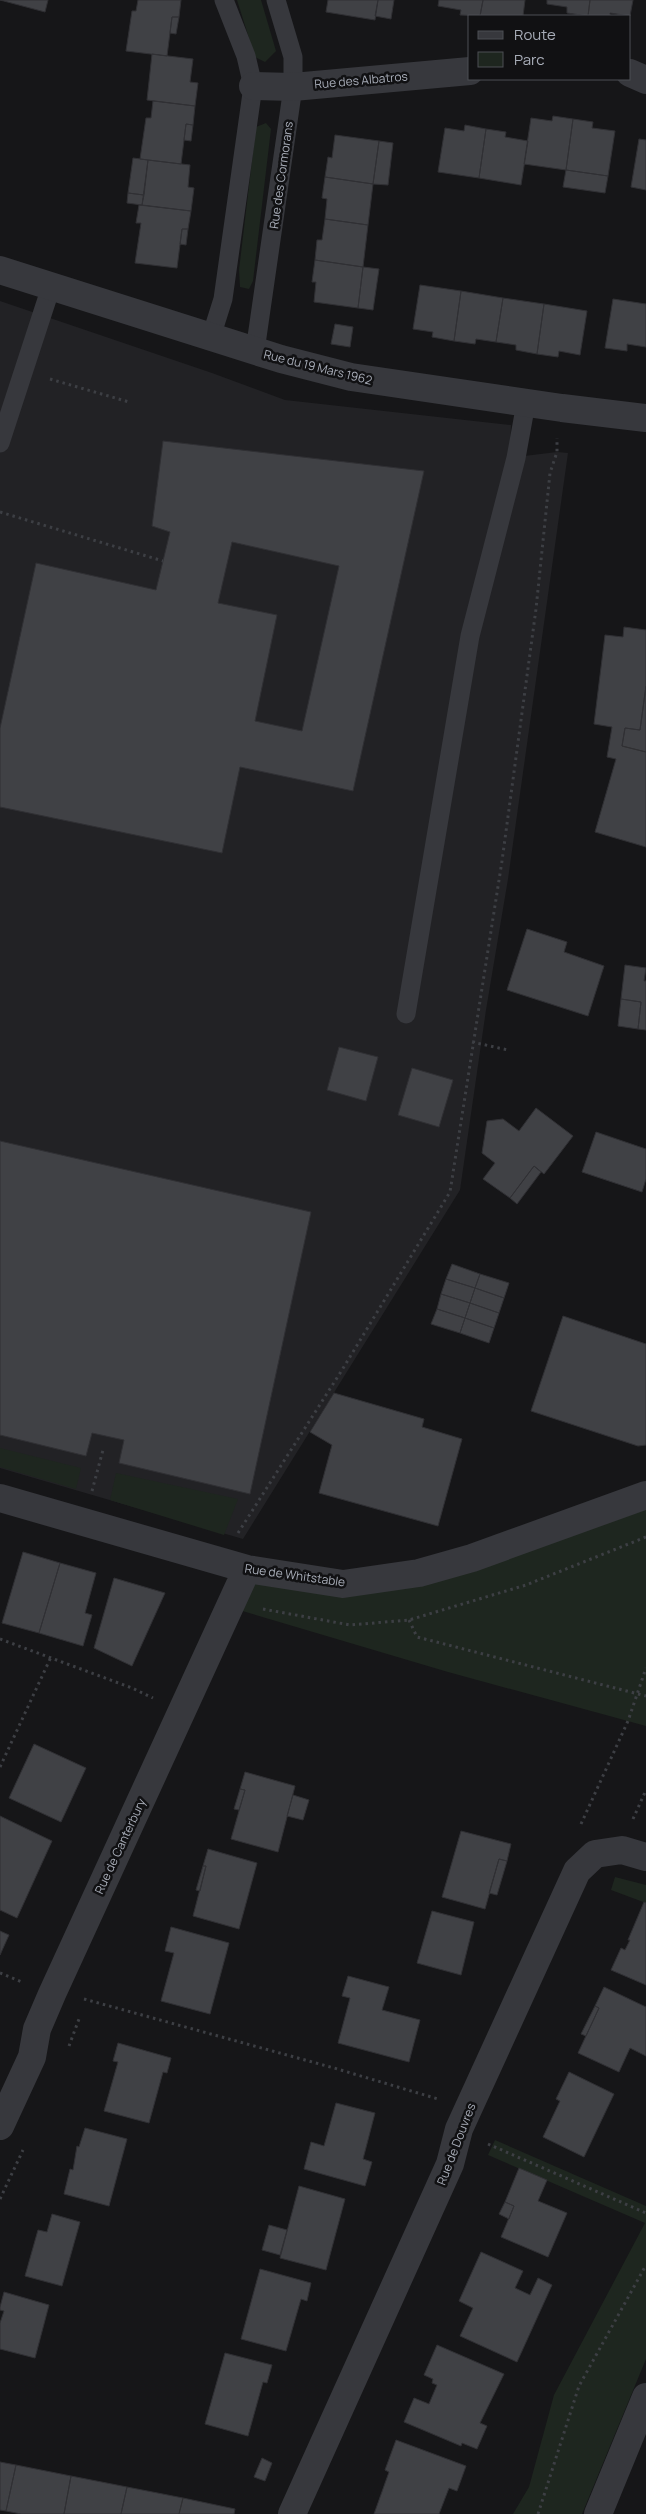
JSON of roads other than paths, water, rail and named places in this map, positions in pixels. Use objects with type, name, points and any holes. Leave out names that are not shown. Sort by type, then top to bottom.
[{"type":"street","name":"Rue des Albatros","points":[[253,86],[293,87],[468,71]]},
{"type":"street","points":[[631,73],[646,80]]},
{"type":"street","name":"Rue du 19 Mars 1962","points":[[0,270],[255,351],[351,377],[526,403],[646,418]]},
{"type":"street","name":"Rue de Whitstable","points":[[0,1498],[235,1566],[343,1584],[420,1573],[472,1558],[646,1495]]},
{"type":"street","name":"Rue de Canterbury","points":[[0,2126],[32,2057],[37,2029],[52,1994],[181,1712],[235,1566]]},
{"type":"street","name":"Rue de Douvres","points":[[292,2514],[450,2164],[459,2129],[577,1871],[595,1854],[622,1850],[646,1857]]},
{"type":"street","points":[[598,2514],[646,2397]]},
{"type":"lane","points":[[211,337],[223,299],[253,86],[246,56],[224,0]]},
{"type":"lane","name":"Rue des Cormorans","points":[[255,351],[293,87],[293,57],[276,0]]},
{"type":"lane","points":[[0,443],[52,288]]},
{"type":"lane","points":[[406,1014],[470,636],[516,458],[526,403]]}]
